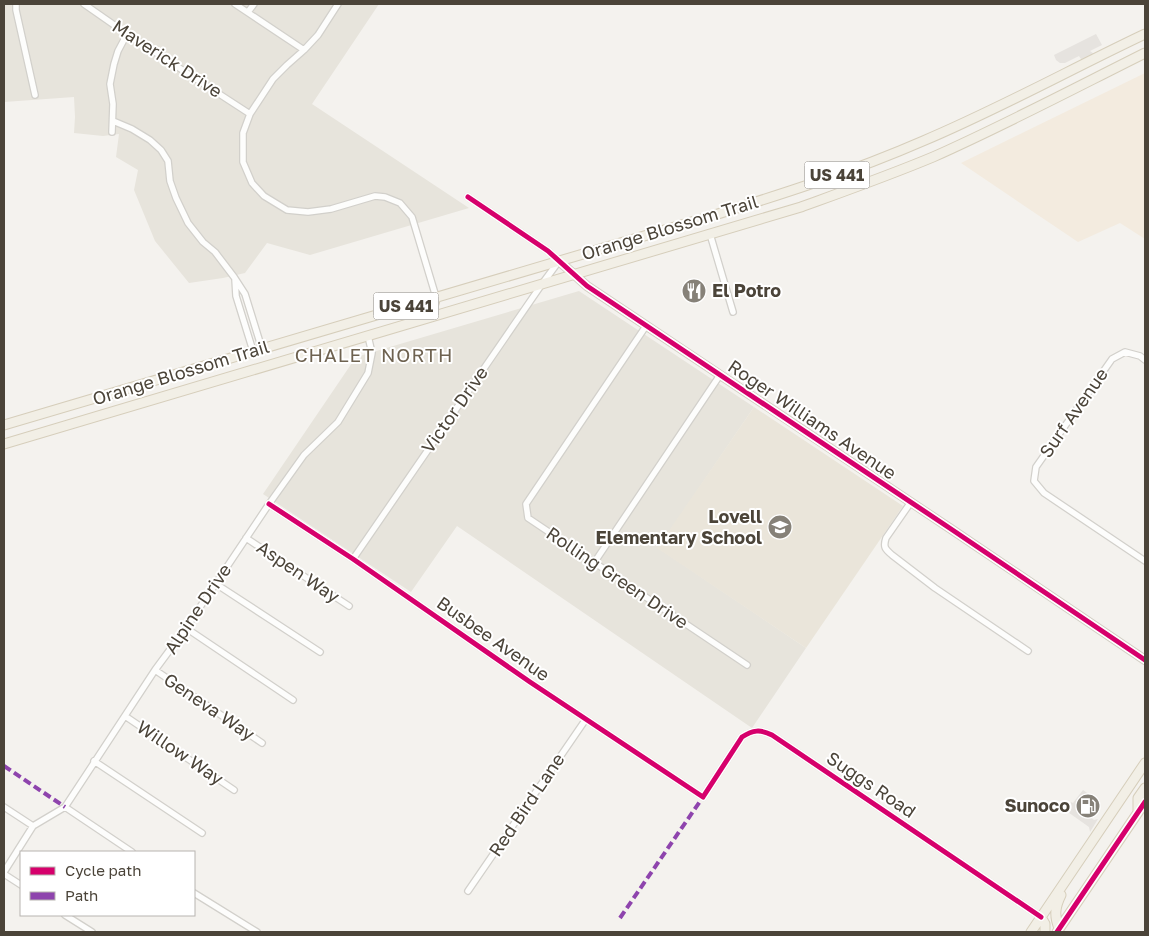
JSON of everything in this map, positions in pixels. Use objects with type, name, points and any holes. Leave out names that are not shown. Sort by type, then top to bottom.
[{"type":"main road","name":"Orange Blossom Trail","points":[[4,425],[808,186],[925,141],[1145,34]]},
{"type":"main road","name":"Orange Blossom Trail","points":[[4,444],[801,207],[860,186],[933,156],[1005,123],[1145,53]]},
{"type":"main road","points":[[1091,61],[1100,76]]},
{"type":"main road","points":[[998,107],[1005,123]]},
{"type":"main road","points":[[853,170],[860,186]]},
{"type":"main road","points":[[705,218],[710,234]]},
{"type":"main road","points":[[416,322],[433,307],[436,297]]},
{"type":"main road","points":[[109,394],[114,411]]},
{"type":"main road","points":[[1031,932],[1145,763]]},
{"type":"main road","points":[[1138,813],[1138,798],[1145,788]]},
{"type":"main road","points":[[1058,930],[1145,802]]},
{"type":"main road","points":[[1058,930],[1055,919],[1058,900],[1069,876]]},
{"type":"main road","points":[[1041,917],[1045,924],[1045,932]]},
{"type":"street","points":[[16,4],[35,95]]},
{"type":"street","name":"Maverick Drive","points":[[84,4],[250,114]]},
{"type":"street","points":[[235,4],[304,50]]},
{"type":"street","points":[[248,12],[254,4]]},
{"type":"street","points":[[338,4],[318,35],[273,79],[250,114],[242,133],[243,162],[252,183],[264,196],[287,210],[308,212],[331,209],[375,196],[400,204],[412,216],[436,297]]},
{"type":"street","points":[[112,132],[113,104],[110,84],[116,58],[127,34]]},
{"type":"street","points":[[113,121],[132,129],[150,140],[161,150],[168,161],[173,190],[188,222],[203,242],[215,252],[245,294],[262,349]]},
{"type":"street","name":"Roger Williams Avenue","points":[[468,197],[548,250],[587,286],[1145,660]]},
{"type":"street","points":[[710,234],[733,312]]},
{"type":"street","name":"Victor Drive","points":[[353,559],[559,261]]},
{"type":"street","points":[[234,277],[236,296],[253,352]]},
{"type":"street","name":"Rolling Green Drive","points":[[646,326],[526,504],[528,518],[747,664]]},
{"type":"street","name":"Alpine Drive","points":[[4,873],[33,826],[65,807],[155,670],[186,628],[269,504],[304,455],[338,422],[368,373],[372,353],[368,336]]},
{"type":"street","name":"Surf Avenue","points":[[1145,360],[1140,356],[1125,352],[1112,359],[1036,468],[1034,481],[1044,493],[1145,561]]},
{"type":"street","points":[[594,563],[720,375]]},
{"type":"street","points":[[911,502],[886,538],[884,543],[886,549],[935,588],[1028,651]]},
{"type":"street","name":"Busbee Avenue","points":[[269,504],[353,559],[530,682],[702,797]]},
{"type":"street","name":"Aspen Way","points":[[246,538],[349,606]]},
{"type":"street","points":[[216,584],[320,652]]},
{"type":"street","points":[[186,628],[293,700]]},
{"type":"street","name":"Geneva Way","points":[[155,670],[262,743]]},
{"type":"street","name":"Willow Way","points":[[125,716],[234,790]]},
{"type":"street","name":"Red Bird Lane","points":[[468,891],[586,719]]},
{"type":"street","name":"Suggs Road","points":[[702,797],[742,737],[749,732],[766,732],[1041,917]]},
{"type":"street","points":[[94,762],[202,833]]},
{"type":"street","points":[[4,807],[33,826]]},
{"type":"street","points":[[65,807],[131,851]]},
{"type":"street","points":[[4,873],[20,885]]},
{"type":"street","points":[[195,894],[252,931]]},
{"type":"street","points":[[67,916],[92,932]]},
{"type":"shaded area","points":[[4,4],[379,4],[312,104],[469,208],[310,255],[267,243],[245,273],[189,283],[155,241],[134,190],[138,170],[116,157],[119,134],[103,136],[74,133],[74,97],[4,102]]},
{"type":"shaded area","points":[[1096,34],[1102,45],[1090,51],[1097,54],[1080,63],[1081,59],[1079,56],[1065,63],[1060,63],[1056,60],[1054,55]]},
{"type":"shaded area","points":[[1145,73],[1145,239],[1120,223],[1078,242],[961,163]]},
{"type":"shaded area","points":[[579,291],[754,407],[658,548],[806,648],[752,728],[457,526],[411,592],[263,494],[356,357]]},
{"type":"shaded area","name":"Lovell Elementary School","points":[[754,407],[903,506],[806,648],[657,548]]},
{"type":"shaded area","points":[[1083,790],[1100,802],[1090,817],[1094,820],[1098,819],[1090,832],[1089,827],[1065,810]]},
{"type":"marked path","points":[[4,766],[65,807]]},
{"type":"marked path","points":[[620,918],[703,797]]},
{"type":"cycle path","points":[[468,197],[548,251],[587,286],[1145,660]]},
{"type":"cycle path","points":[[269,504],[703,797],[742,737],[757,731],[768,733],[1041,917]]},
{"type":"cycle path","points":[[1057,932],[1145,802]]},
{"type":"place","name":"El Potro","points":[[694,291]]},
{"type":"place","name":"Lovell Elementary School","points":[[780,527]]},
{"type":"place","name":"Sunoco","points":[[1088,806]]},
{"type":"district","name":"CHALET NORTH","points":[[374,355]]}]
